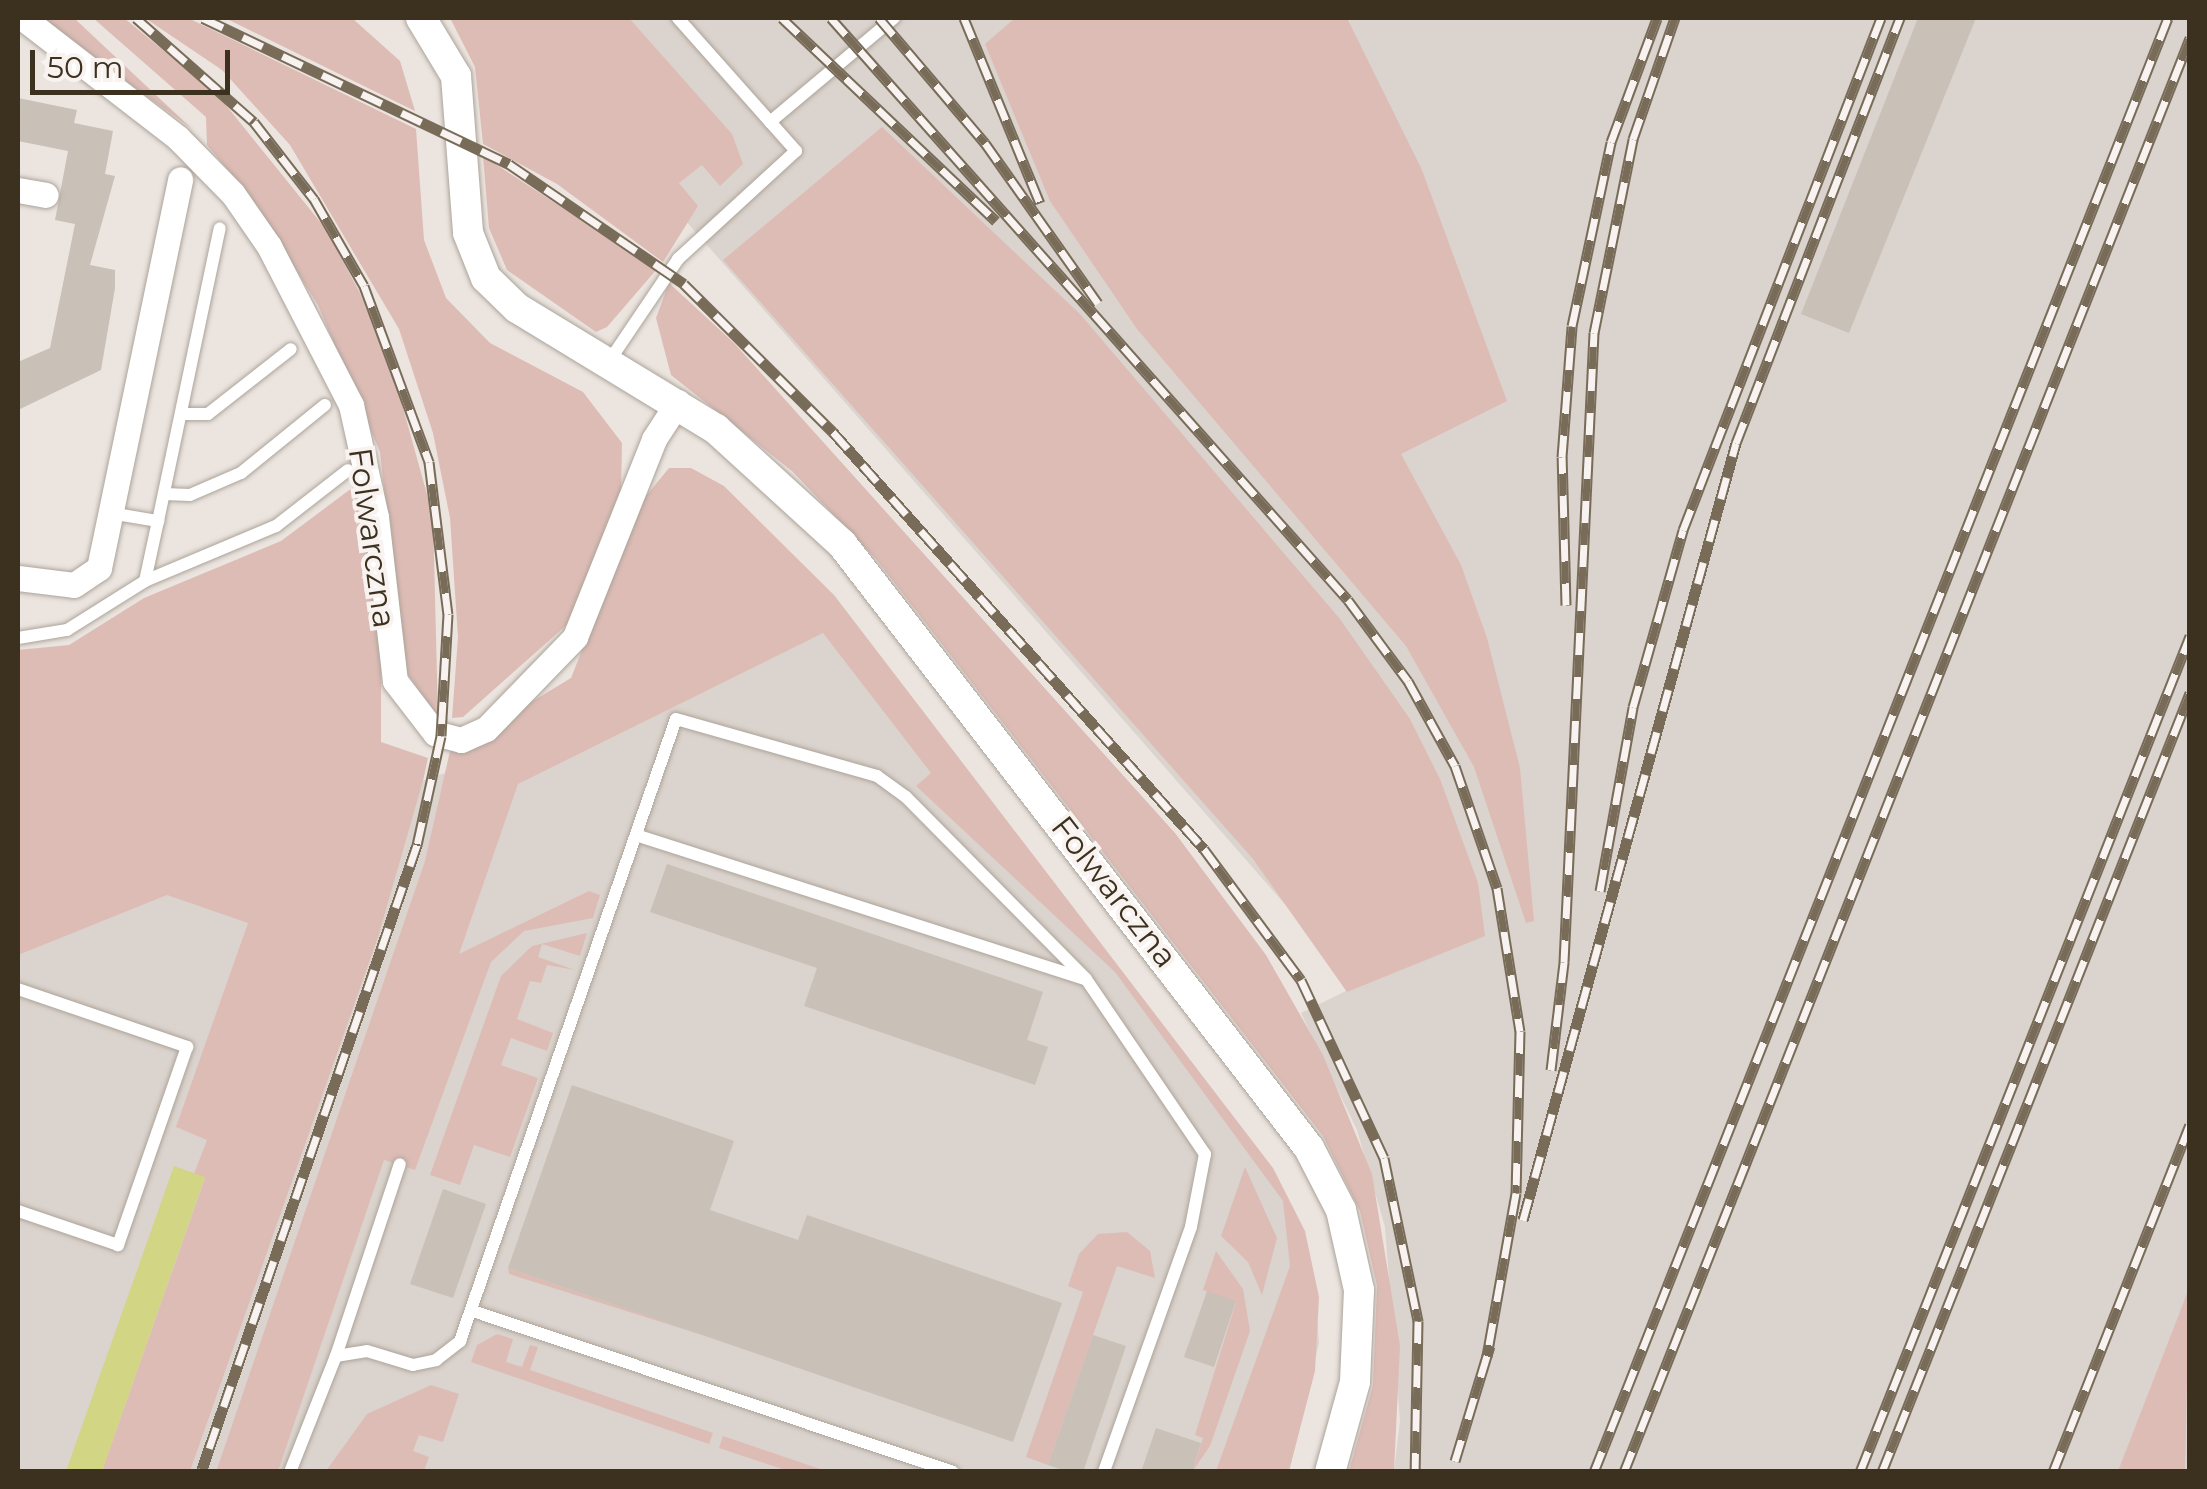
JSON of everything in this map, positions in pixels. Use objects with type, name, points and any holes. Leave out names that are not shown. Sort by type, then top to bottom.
[{"type":"street","name":"Folwarczna","points":[[23,18],[178,138],[233,194],[269,246],[351,406],[376,517],[395,681],[435,733],[461,740],[486,728],[575,637],[654,440],[678,402]]},
{"type":"street","name":"Folwarczna","points":[[421,18],[456,76],[468,233],[480,266],[517,308],[678,402],[788,488],[842,544],[1310,1148],[1341,1210],[1359,1290],[1355,1382],[1330,1472]]},
{"type":"street","points":[[18,578],[55,587],[90,576],[110,513],[180,179]]},
{"type":"street","points":[[18,190],[46,196]]},
{"type":"lane","points":[[610,360],[678,259],[796,151],[678,18]]},
{"type":"lane","points":[[770,122],[894,18]]},
{"type":"lane","points":[[145,581],[220,228]]},
{"type":"lane","points":[[180,414],[208,414],[291,349]]},
{"type":"lane","points":[[164,494],[190,495],[240,473],[325,405]]},
{"type":"lane","points":[[18,638],[67,630],[145,581],[276,526],[348,470]]},
{"type":"lane","points":[[110,513],[158,521]]},
{"type":"lane","points":[[336,1356],[360,1351],[412,1365],[436,1360],[460,1340],[676,719],[877,776],[1086,980],[1206,1154],[1191,1227],[1104,1472]]},
{"type":"lane","points":[[636,835],[1086,980]]},
{"type":"lane","points":[[18,989],[187,1047],[118,1245],[18,1211]]},
{"type":"lane","points":[[290,1472],[336,1356],[400,1164]]},
{"type":"lane","points":[[473,1310],[953,1472]]},
{"type":"shaded area","points":[[49,18],[74,18],[191,128],[45,23]]},
{"type":"shaded area","points":[[93,18],[124,18],[217,94],[325,228],[359,291],[390,361],[433,516],[438,717],[404,669],[380,452],[318,305],[250,196],[207,145],[206,117]]},
{"type":"shaded area","points":[[145,18],[188,18],[416,129],[424,240],[446,298],[490,343],[583,392],[622,443],[621,490],[570,622],[463,717],[452,718],[458,637],[450,518],[433,433],[399,329],[290,145],[222,70]]},
{"type":"shaded area","points":[[225,18],[352,18],[400,61],[415,111]]},
{"type":"shaded area","points":[[450,18],[629,18],[732,134],[743,164],[720,186],[702,165],[679,183],[698,206],[663,262],[557,184],[483,144],[475,67]]},
{"type":"shaded area","points":[[469,18],[2189,18],[2189,1471],[1394,1471],[1400,1421],[1385,1227],[1357,1130],[1301,1013],[1346,991],[1311,934],[522,34]]},
{"type":"shaded area","points":[[1015,18],[1347,18],[1422,170],[1507,401],[1401,454],[1461,565],[1487,638],[1520,768],[1534,921],[1526,923],[1474,767],[1406,646],[1137,329],[1050,201],[985,44]]},
{"type":"shaded area","points":[[882,127],[1080,314],[1340,619],[1410,719],[1440,779],[1478,883],[1485,936],[1347,992],[1253,859],[723,260]]},
{"type":"shaded area","points":[[483,156],[657,269],[607,327],[596,332],[507,270],[489,228]]},
{"type":"shaded area","points":[[669,283],[734,343],[1175,833],[1266,955],[1323,1055],[1372,1174],[1400,1346],[1394,1471],[1349,1471],[1373,1385],[1377,1286],[1360,1211],[1323,1136],[876,559],[792,471],[671,375],[656,318]]},
{"type":"shaded area","points":[[669,468],[691,468],[724,486],[834,595],[1273,1168],[1305,1231],[1319,1297],[1315,1371],[1289,1471],[1216,1471],[1290,1266],[1283,1201],[1115,972],[916,786],[931,773],[823,633],[518,784],[459,954],[589,891],[600,895],[593,918],[524,931],[491,962],[415,1170],[384,1160],[278,1471],[216,1472],[425,861],[450,751],[571,678],[641,502]]},
{"type":"shaded area","points":[[360,482],[381,664],[381,742],[428,758],[423,781],[378,937],[190,1471],[102,1471],[205,1178],[194,1174],[207,1140],[176,1127],[248,923],[167,895],[18,955],[18,650],[69,645],[144,598],[281,541]]},
{"type":"shaded area","points":[[829,599],[1283,1189],[1314,1283],[1319,1343],[1289,1471],[18,1472],[18,896],[372,798],[518,748]]},
{"type":"shaded area","points":[[587,933],[580,956],[542,944],[538,957],[575,970],[547,965],[541,983],[530,981],[517,1019],[553,1033],[547,1051],[511,1038],[501,1065],[538,1078],[510,1157],[474,1145],[460,1185],[430,1175],[501,976],[532,946]]},
{"type":"shaded area","points":[[174,1166],[205,1177],[102,1471],[66,1471]]},
{"type":"shaded area","points":[[1245,1167],[1277,1238],[1262,1295],[1248,1262],[1221,1236]]},
{"type":"shaded area","points":[[1127,1232],[1150,1251],[1155,1278],[1117,1266],[1048,1465],[1026,1457],[1083,1292],[1068,1286],[1079,1254],[1098,1234]]},
{"type":"shaded area","points":[[1216,1251],[1243,1289],[1250,1331],[1210,1446],[1192,1472],[1203,1438],[1195,1435],[1236,1302],[1203,1290]]},
{"type":"shaded area","points":[[508,1268],[718,1340],[509,1274]]},
{"type":"shaded area","points":[[2189,1288],[2185,1471],[2118,1471],[2176,1322]]},
{"type":"shaded area","points":[[497,1334],[513,1339],[506,1362],[522,1367],[530,1345],[538,1347],[530,1370],[713,1433],[709,1444],[471,1362],[477,1345]]},
{"type":"shaded area","points":[[431,1385],[459,1394],[443,1442],[419,1435],[413,1451],[429,1457],[424,1471],[326,1471],[367,1414]]},
{"type":"shaded area","points":[[723,1436],[826,1471],[788,1471],[719,1448]]},
{"type":"building","points":[[1918,18],[1976,18],[1849,333],[1801,314]]},
{"type":"building","points":[[18,98],[77,110],[74,123],[113,131],[105,174],[115,176],[90,265],[115,270],[115,288],[101,370],[18,410],[18,362],[50,348],[75,224],[55,220],[68,151],[18,141]]},
{"type":"building","points":[[667,864],[1043,992],[1027,1040],[1048,1047],[1035,1085],[804,1006],[817,968],[650,912]]},
{"type":"building","points":[[572,1085],[734,1141],[710,1210],[798,1240],[807,1215],[1062,1303],[1013,1442],[508,1268]]},
{"type":"building","points":[[443,1189],[486,1204],[453,1298],[410,1284]]},
{"type":"building","points":[[1207,1291],[1236,1301],[1214,1367],[1184,1357]]},
{"type":"building","points":[[1093,1335],[1126,1346],[1083,1472],[1068,1472],[1048,1465]]},
{"type":"building","points":[[1156,1428],[1201,1443],[1192,1472],[1141,1472]]},
{"type":"railway","points":[[136,18],[254,122],[314,199],[364,286],[429,462],[448,614],[441,736],[417,845],[201,1472]]},
{"type":"railway","points":[[203,18],[509,164],[684,284],[833,432],[1204,849],[1301,980],[1384,1158],[1418,1321],[1415,1472]]},
{"type":"railway","points":[[782,18],[996,221]]},
{"type":"railway","points":[[831,18],[1348,600],[1408,681],[1455,766],[1497,888],[1520,1031],[1516,1193],[1487,1356]]},
{"type":"railway","points":[[879,18],[985,143],[1098,303]]},
{"type":"railway","points":[[964,18],[1040,203]]},
{"type":"railway","points":[[1566,605],[1562,457],[1572,326],[1611,142],[1657,18]]},
{"type":"railway","points":[[1551,1070],[1564,962],[1594,333],[1633,139],[1675,18]]},
{"type":"railway","points":[[1600,891],[1633,707],[1683,530],[1881,18]]},
{"type":"railway","points":[[1523,1220],[1736,443],[1900,18]]},
{"type":"railway","points":[[1594,1472],[2168,18]]},
{"type":"railway","points":[[1624,1472],[2190,38]]},
{"type":"railway","points":[[1860,1472],[2190,636]]},
{"type":"railway","points":[[1882,1472],[2190,693]]},
{"type":"railway","points":[[2053,1472],[2190,1125]]},
{"type":"railway","points":[[1455,1461],[1490,1346]]}]
